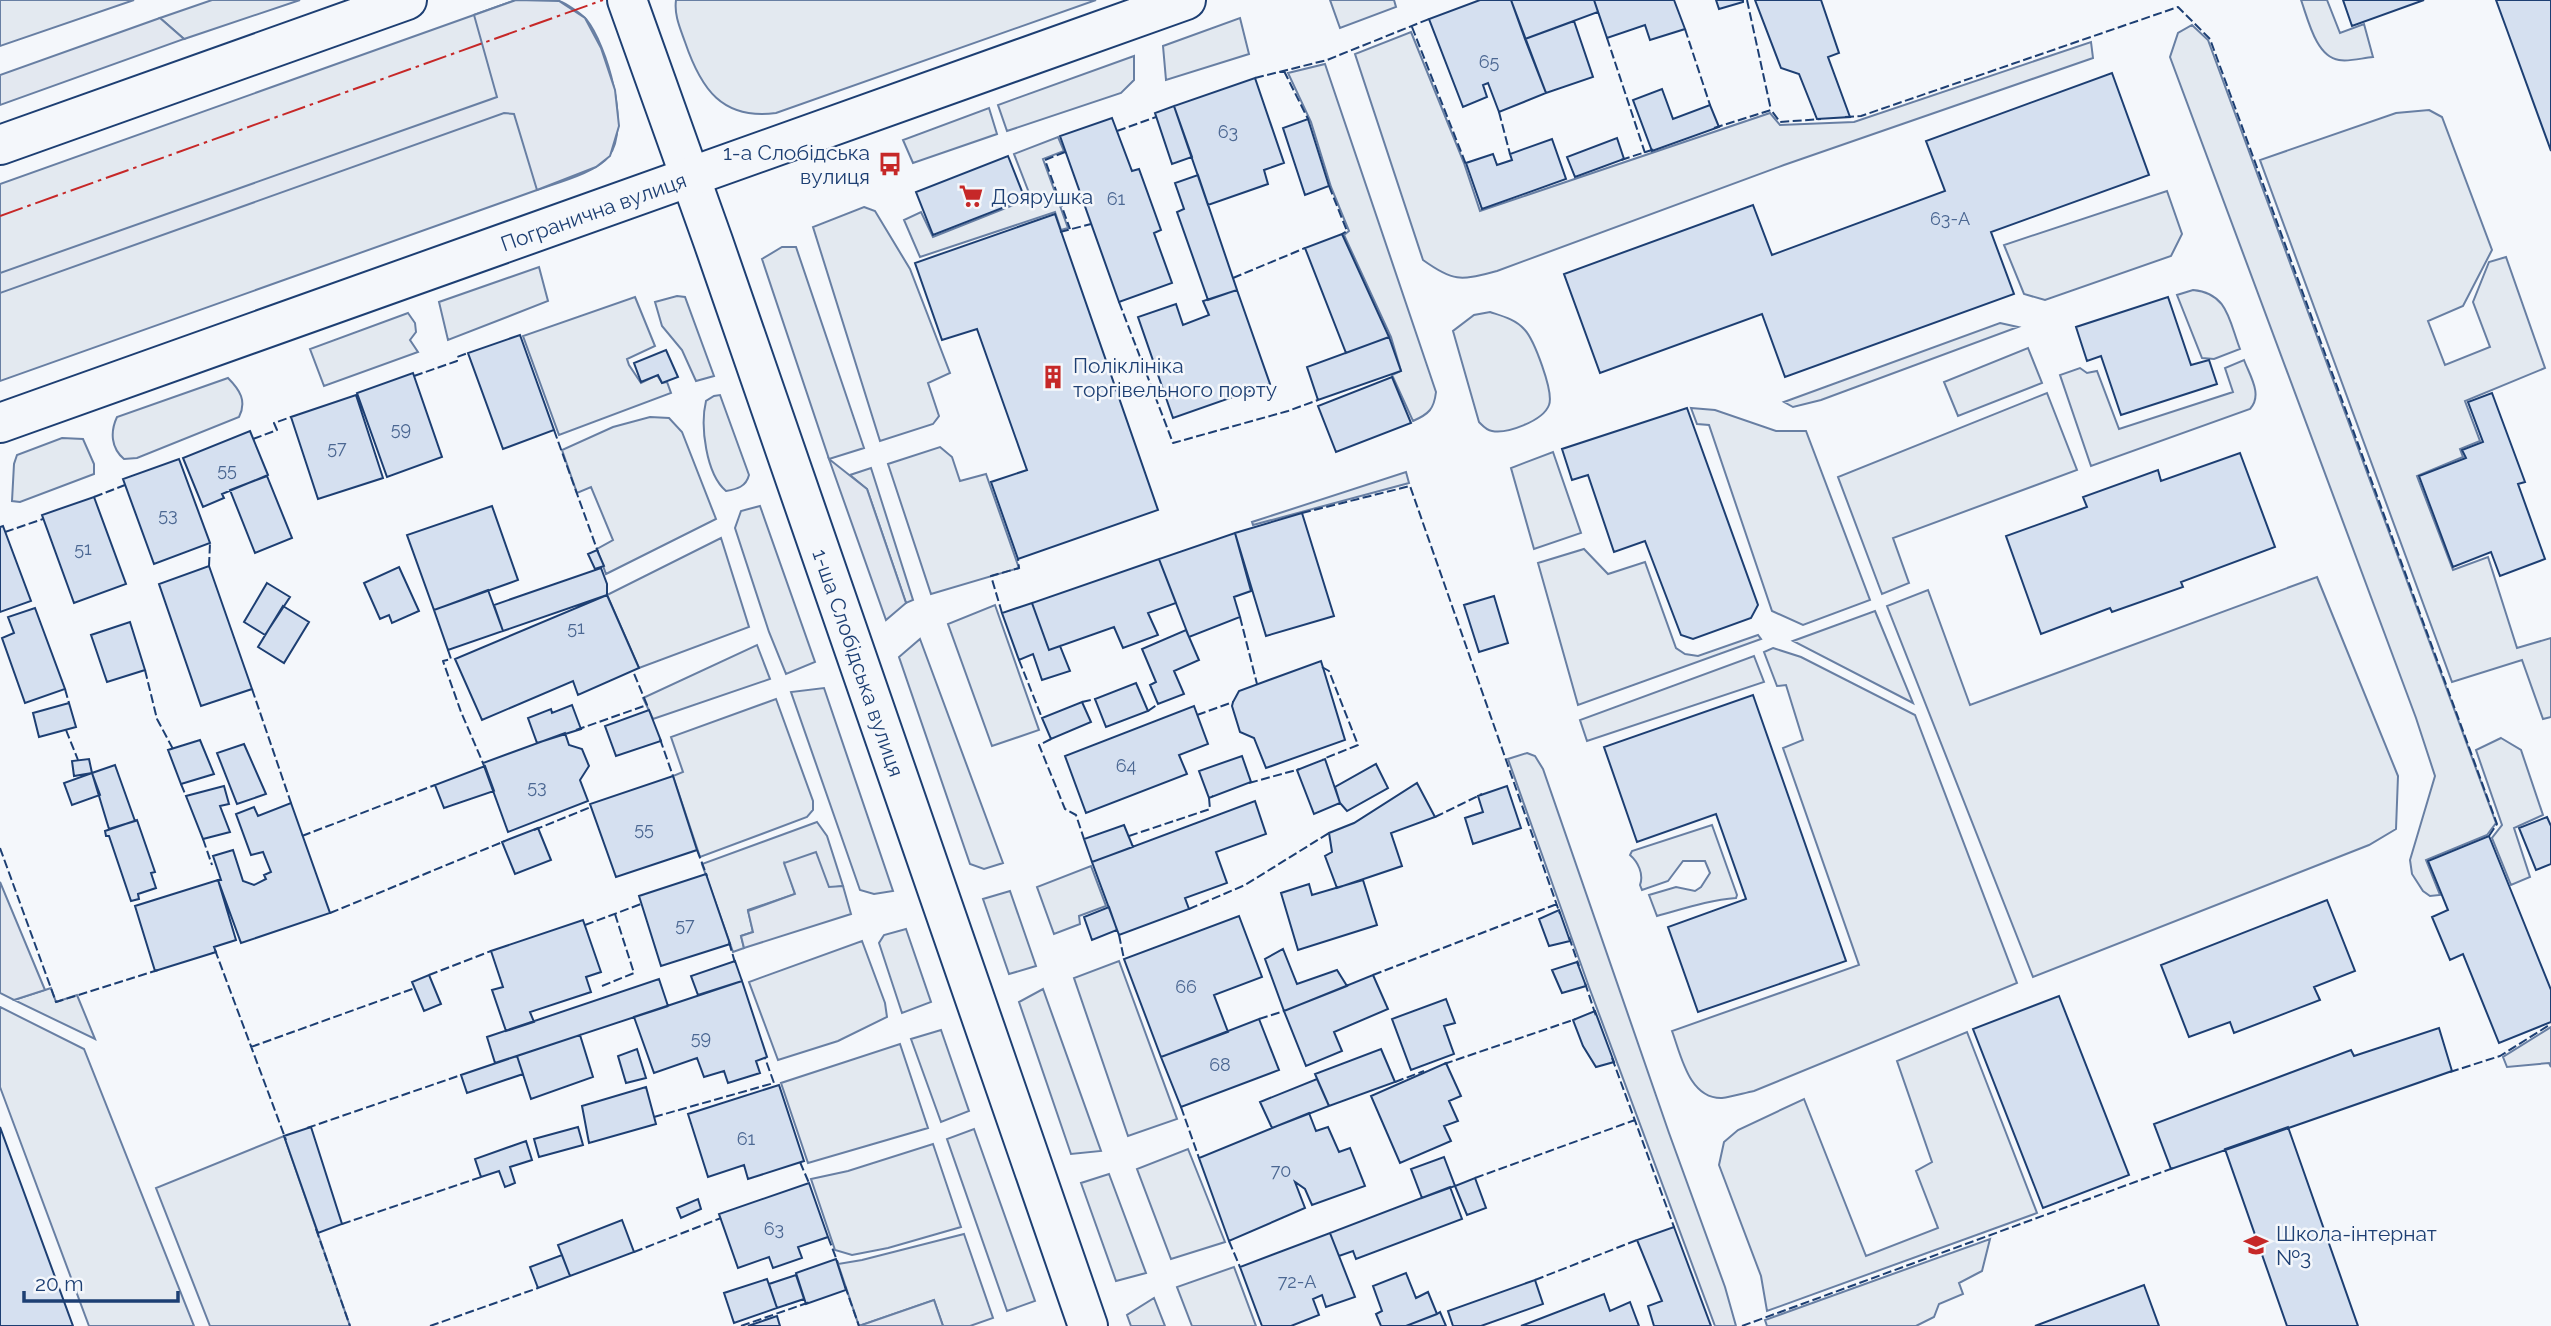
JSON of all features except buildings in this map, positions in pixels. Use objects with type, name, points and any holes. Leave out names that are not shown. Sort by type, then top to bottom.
[{"type":"main road","points":[[0,145],[407,0]]},
{"type":"main road","name":"1-ша Слобідська вулиця","points":[[627,0],[1088,1326]]},
{"type":"main road","name":"Погранична вулиця","points":[[0,423],[1186,0]]},
{"type":"shaded area","points":[[0,0],[134,0],[0,46]]},
{"type":"shaded area","points":[[212,0],[300,0],[184,39],[160,18]]},
{"type":"shaded area","points":[[516,0],[559,1],[586,19],[594,31],[608,66],[617,107],[615,143],[604,162],[565,180],[0,381],[0,184]]},
{"type":"shaded area","points":[[516,0],[559,1],[585,18],[601,48],[615,90],[619,126],[610,156],[596,167],[537,190],[514,114],[504,113],[0,293],[0,273],[497,97],[474,15]]},
{"type":"shaded area","points":[[676,0],[1096,0],[776,113],[757,114],[728,106],[716,98],[707,87],[698,74],[681,32]]},
{"type":"shaded area","points":[[1330,0],[1394,0],[1396,7],[1340,28]]},
{"type":"shaded area","points":[[2301,0],[2327,0],[2340,33],[2364,24],[2373,57],[2339,60],[2324,52],[2314,36]]},
{"type":"shaded area","points":[[160,18],[184,39],[0,105],[0,75]]},
{"type":"shaded area","points":[[1240,18],[1249,54],[1166,80],[1163,46]]},
{"type":"shaded area","points":[[2192,25],[2208,40],[2496,823],[2487,835],[2426,860],[2440,895],[2430,896],[2423,891],[2412,874],[2410,860],[2435,776],[2416,718],[2170,57],[2178,33]]},
{"type":"shaded area","points":[[1411,32],[1464,163],[1480,211],[1770,113],[1780,125],[1854,122],[2091,42],[2093,58],[1784,165],[1497,271],[1458,278],[1443,273],[1423,260],[1355,54]]},
{"type":"shaded area","points":[[1134,56],[1134,80],[1121,93],[1007,131],[998,105]]},
{"type":"shaded area","points":[[1325,64],[1436,392],[1430,410],[1413,421],[1392,375],[1401,371],[1391,337],[1344,235],[1349,231],[1331,187],[1311,122],[1288,73]]},
{"type":"shaded area","points":[[989,108],[997,134],[913,163],[903,140]]},
{"type":"shaded area","points":[[2429,110],[2442,117],[2492,250],[2463,306],[2428,321],[2445,365],[2490,347],[2473,302],[2489,262],[2506,257],[2545,368],[2465,401],[2480,441],[2460,449],[2463,457],[2417,476],[2453,570],[2488,557],[2517,648],[2551,638],[2551,717],[2543,719],[2522,660],[2452,682],[2260,160],[2396,113]]},
{"type":"shaded area","points":[[1058,137],[1064,151],[1043,159],[1068,228],[1061,230],[1055,212],[920,257],[904,220],[921,212],[933,237],[1031,198],[1014,154]]},
{"type":"shaded area","points":[[2167,191],[2182,234],[2171,256],[2045,300],[2024,294],[2004,245]]},
{"type":"shaded area","points":[[864,207],[875,211],[910,269],[950,373],[928,383],[939,416],[933,424],[880,441],[813,227]]},
{"type":"shaded area","points":[[782,247],[796,247],[864,448],[829,459],[762,259]]},
{"type":"shaded area","points":[[539,267],[548,301],[448,340],[439,302]]},
{"type":"shaded area","points":[[2193,290],[2214,297],[2226,310],[2240,349],[2214,359],[2202,358],[2177,295]]},
{"type":"shaded area","points":[[677,296],[685,297],[714,376],[696,381],[682,350],[662,326],[655,302]]},
{"type":"shaded area","points":[[635,297],[655,346],[627,359],[629,365],[641,383],[657,375],[662,383],[667,382],[671,393],[559,435],[523,336]]},
{"type":"shaded area","points":[[1490,312],[1508,318],[1524,329],[1542,366],[1550,398],[1549,405],[1540,416],[1515,428],[1499,431],[1488,430],[1479,422],[1453,331],[1474,315]]},
{"type":"shaded area","points":[[408,313],[415,323],[416,332],[410,340],[418,352],[324,386],[310,349]]},
{"type":"shaded area","points":[[2000,323],[2018,327],[1821,400],[1793,407],[1784,402]]},
{"type":"shaded area","points":[[2028,348],[2042,383],[1958,416],[1944,382]]},
{"type":"shaded area","points":[[2244,360],[2255,392],[2254,404],[2250,409],[2091,466],[2060,375],[2080,368],[2087,373],[2097,371],[2119,429],[2233,392],[2225,368]]},
{"type":"shaded area","points":[[228,378],[241,396],[239,417],[137,458],[124,459],[116,450],[113,428],[117,417]]},
{"type":"shaded area","points":[[2047,393],[2077,470],[1893,538],[1909,583],[1882,594],[1838,477]]},
{"type":"shaded area","points":[[720,395],[749,475],[743,485],[726,491],[709,462],[704,436],[706,401]]},
{"type":"shaded area","points":[[1691,408],[1715,410],[1776,431],[1806,431],[1870,600],[1803,625],[1772,611],[1709,425],[1697,424]]},
{"type":"shaded area","points":[[650,417],[669,418],[682,432],[716,519],[606,574],[597,549],[613,540],[591,487],[577,493],[562,450],[613,427]]},
{"type":"shaded area","points":[[62,438],[83,439],[94,464],[94,474],[20,502],[12,501],[17,455]]},
{"type":"shaded area","points":[[940,447],[952,457],[960,481],[986,474],[1019,568],[931,594],[888,464]]},
{"type":"shaded area","points":[[1553,452],[1581,533],[1534,549],[1511,468]]},
{"type":"shaded area","points":[[829,459],[867,489],[906,603],[886,620]]},
{"type":"shaded area","points":[[871,468],[913,600],[906,603],[867,489],[850,475]]},
{"type":"shaded area","points":[[1406,472],[1409,483],[1253,525],[1252,522]]},
{"type":"shaded area","points":[[760,506],[815,662],[786,674],[769,632],[735,528],[741,511]]},
{"type":"shaded area","points":[[721,538],[749,627],[639,668],[607,595]]},
{"type":"shaded area","points":[[1584,549],[1608,574],[1645,562],[1676,648],[1685,654],[1698,656],[1758,635],[1761,639],[1578,705],[1538,563]]},
{"type":"shaded area","points":[[2317,577],[2398,776],[2396,829],[2369,845],[2033,977],[1887,606],[1928,590],[1970,705]]},
{"type":"shaded area","points":[[995,605],[1039,730],[992,746],[948,624]]},
{"type":"shaded area","points":[[1875,611],[1913,703],[1793,641]]},
{"type":"shaded area","points":[[920,639],[1003,863],[984,869],[970,864],[899,657]]},
{"type":"shaded area","points":[[757,645],[770,679],[653,719],[643,698]]},
{"type":"shaded area","points":[[1773,648],[1801,657],[1915,715],[2017,983],[1754,1091],[1722,1098],[1711,1096],[1694,1084],[1683,1063],[1672,1031],[1859,965],[1783,748],[1803,740],[1786,685],[1777,686],[1764,652]]},
{"type":"shaded area","points":[[1754,656],[1764,682],[1587,741],[1580,720]]},
{"type":"shaded area","points":[[824,688],[893,891],[874,894],[860,890],[791,692]]},
{"type":"shaded area","points":[[776,699],[813,801],[813,810],[807,817],[700,857],[673,776],[683,772],[671,737]]},
{"type":"shaded area","points":[[2501,738],[2521,750],[2543,815],[2514,828],[2530,877],[2511,885],[2492,838],[2502,825],[2476,750]]},
{"type":"shaded area","points":[[1527,753],[1535,756],[1543,769],[1725,1287],[1736,1326],[1715,1326],[1589,987],[1508,759]]},
{"type":"shaded area","points":[[817,822],[827,836],[843,886],[829,888],[785,863],[795,894],[748,910],[753,932],[741,936],[744,948],[733,952],[702,864]]},
{"type":"shaded area","points":[[1712,825],[1736,898],[1657,916],[1649,895],[1676,887],[1695,891],[1710,873],[1705,861],[1683,861],[1668,881],[1642,890],[1641,873],[1630,855],[1632,851]]},
{"type":"shaded area","points":[[816,852],[829,887],[843,886],[851,914],[744,948],[741,936],[753,932],[748,911],[795,894],[784,863]]},
{"type":"shaded area","points":[[1091,866],[1106,906],[1079,916],[1080,924],[1054,934],[1037,887]]},
{"type":"shaded area","points":[[0,882],[45,990],[14,1000],[0,993]]},
{"type":"shaded area","points":[[1010,891],[1036,966],[1009,974],[983,899]]},
{"type":"shaded area","points":[[906,929],[931,1002],[902,1013],[879,943],[884,935]]},
{"type":"shaded area","points":[[862,941],[885,1003],[887,1017],[838,1041],[778,1060],[749,982]]},
{"type":"shaded area","points":[[1119,961],[1177,1119],[1128,1136],[1074,978]]},
{"type":"shaded area","points":[[51,988],[56,1002],[77,995],[95,1039],[14,1000]]},
{"type":"shaded area","points":[[1043,989],[1101,1151],[1071,1154],[1019,1002]]},
{"type":"shaded area","points":[[0,1007],[84,1049],[194,1326],[89,1326],[0,1087]]},
{"type":"shaded area","points":[[2551,1027],[2551,1067],[2549,1063],[2507,1067],[2503,1057]]},
{"type":"shaded area","points":[[941,1030],[969,1111],[941,1122],[911,1039]]},
{"type":"shaded area","points":[[1967,1032],[2037,1213],[1767,1311],[1761,1276],[1719,1165],[1724,1142],[1738,1130],[1804,1099],[1866,1256],[1938,1228],[1916,1171],[1932,1162],[1897,1061]]},
{"type":"shaded area","points":[[900,1044],[928,1128],[808,1163],[781,1083]]},
{"type":"shaded area","points":[[974,1129],[1035,1301],[1007,1311],[947,1139]]},
{"type":"shaded area","points":[[284,1136],[350,1326],[210,1326],[156,1188]]},
{"type":"shaded area","points":[[933,1144],[961,1227],[888,1248],[852,1255],[835,1250],[811,1179],[848,1171]]},
{"type":"shaded area","points":[[1188,1149],[1225,1242],[1171,1259],[1137,1169]]},
{"type":"shaded area","points":[[1109,1174],[1146,1273],[1116,1281],[1081,1183]]},
{"type":"shaded area","points":[[964,1234],[993,1318],[970,1326],[943,1326],[934,1300],[859,1326],[838,1264]]},
{"type":"shaded area","points":[[1990,1239],[1982,1271],[1959,1283],[1963,1294],[1939,1304],[1934,1317],[1916,1326],[1767,1326],[1765,1320]]},
{"type":"shaded area","points":[[1234,1267],[1256,1326],[1192,1326],[1177,1287]]},
{"type":"shaded area","points":[[1154,1298],[1165,1326],[1131,1326],[1127,1315]]},
{"type":"shaded area","points":[[934,1300],[943,1326],[859,1326]]},
{"type":"fence","points":[[1747,0],[1771,110]]},
{"type":"fence","points":[[1845,117],[1861,116],[2178,7],[2210,39],[2497,824],[2489,836]]},
{"type":"fence","points":[[1255,78],[1327,60],[1429,19]]},
{"type":"fence","points":[[1412,27],[1467,167]]},
{"type":"fence","points":[[1685,29],[1710,105]]},
{"type":"fence","points":[[1607,38],[1645,153]]},
{"type":"fence","points":[[1284,71],[1308,119]]},
{"type":"fence","points":[[1714,128],[1771,110],[1780,122],[1821,119]]},
{"type":"fence","points":[[1499,112],[1510,154]]},
{"type":"fence","points":[[1117,131],[1156,117]]},
{"type":"fence","points":[[1621,160],[1655,149]]},
{"type":"fence","points":[[1065,152],[1045,160],[1070,229]]},
{"type":"fence","points":[[1329,186],[1347,231],[1342,234]]},
{"type":"fence","points":[[1060,232],[1091,224]]},
{"type":"fence","points":[[1233,278],[1305,248]]},
{"type":"fence","points":[[1119,302],[1173,443],[1318,400]]},
{"type":"fence","points":[[414,376],[457,361],[457,357],[468,353]]},
{"type":"fence","points":[[253,439],[277,430],[274,423],[291,417]]},
{"type":"fence","points":[[554,430],[598,552]]},
{"type":"fence","points":[[94,497],[125,485]]},
{"type":"fence","points":[[1302,513],[1410,486],[1560,914]]},
{"type":"fence","points":[[5,532],[43,519]]},
{"type":"fence","points":[[209,566],[210,543]]},
{"type":"fence","points":[[1002,613],[991,576],[1019,568],[1018,559]]},
{"type":"fence","points":[[1240,617],[1257,684]]},
{"type":"fence","points":[[448,650],[451,659],[443,661],[483,763]]},
{"type":"fence","points":[[1019,660],[1042,718]]},
{"type":"fence","points":[[1322,667],[1329,671],[1358,745],[1323,759]]},
{"type":"fence","points":[[145,670],[157,719],[173,749]]},
{"type":"fence","points":[[576,730],[647,705],[633,671]]},
{"type":"fence","points":[[65,689],[69,703]]},
{"type":"fence","points":[[252,689],[291,803]]},
{"type":"fence","points":[[1082,702],[1095,699]]},
{"type":"fence","points":[[1197,715],[1233,702]]},
{"type":"fence","points":[[1148,711],[1158,704]]},
{"type":"fence","points":[[66,730],[78,760]]},
{"type":"fence","points":[[660,739],[673,776]]},
{"type":"fence","points":[[1051,739],[1039,745],[1065,809],[1076,815],[1084,839]]},
{"type":"fence","points":[[1249,783],[1300,769]]},
{"type":"fence","points":[[181,784],[186,796]]},
{"type":"fence","points":[[302,836],[435,785]]},
{"type":"fence","points":[[1435,817],[1482,794]]},
{"type":"fence","points":[[1129,836],[1210,809],[1209,798],[1213,796]]},
{"type":"fence","points":[[534,830],[591,807]]},
{"type":"fence","points":[[1189,909],[1245,885],[1329,833]]},
{"type":"fence","points":[[203,839],[212,865]]},
{"type":"fence","points":[[330,913],[505,841]]},
{"type":"fence","points":[[0,848],[56,1002],[158,970]]},
{"type":"fence","points":[[697,850],[707,876]]},
{"type":"fence","points":[[585,925],[641,904]]},
{"type":"fence","points":[[1373,975],[1557,904]]},
{"type":"fence","points":[[602,986],[634,973],[615,914]]},
{"type":"fence","points":[[1119,935],[1124,959]]},
{"type":"fence","points":[[1569,937],[1579,966]]},
{"type":"fence","points":[[729,942],[736,966]]},
{"type":"fence","points":[[215,950],[286,1140]]},
{"type":"fence","points":[[429,975],[491,951]]},
{"type":"fence","points":[[1585,983],[1596,1016]]},
{"type":"fence","points":[[251,1047],[415,988]]},
{"type":"fence","points":[[1259,1019],[1284,1011]]},
{"type":"fence","points":[[1444,1064],[1576,1019]]},
{"type":"fence","points":[[2450,1072],[2500,1056],[2551,1024]]},
{"type":"fence","points":[[654,1117],[774,1083],[765,1058]]},
{"type":"fence","points":[[1612,1058],[1674,1227]]},
{"type":"fence","points":[[1395,1082],[1424,1071]]},
{"type":"fence","points":[[307,1128],[461,1075]]},
{"type":"fence","points":[[1181,1107],[1199,1158]]},
{"type":"fence","points":[[1475,1178],[1635,1120]]},
{"type":"fence","points":[[800,1162],[809,1183]]},
{"type":"fence","points":[[1742,1326],[2176,1167]]},
{"type":"fence","points":[[342,1224],[481,1177]]},
{"type":"fence","points":[[634,1252],[721,1218]]},
{"type":"fence","points":[[316,1229],[350,1326]]},
{"type":"fence","points":[[828,1237],[838,1263]]},
{"type":"fence","points":[[1535,1280],[1637,1240]]},
{"type":"fence","points":[[1229,1241],[1240,1267]]},
{"type":"fence","points":[[845,1286],[859,1326]]},
{"type":"fence","points":[[430,1326],[538,1288]]},
{"type":"fence","points":[[741,1326],[810,1302]]},
{"type":"power","points":[[0,216],[603,0]]},
{"type":"place","name":"1-а Слобідська вулиця","points":[[890,164]]},
{"type":"place","name":"Доярушка","points":[[971,196]]},
{"type":"place","name":"Поліклініка торгівельного порту","points":[[1053,377]]},
{"type":"place","name":"Школа-інтернат №3","points":[[2256,1245]]}]
